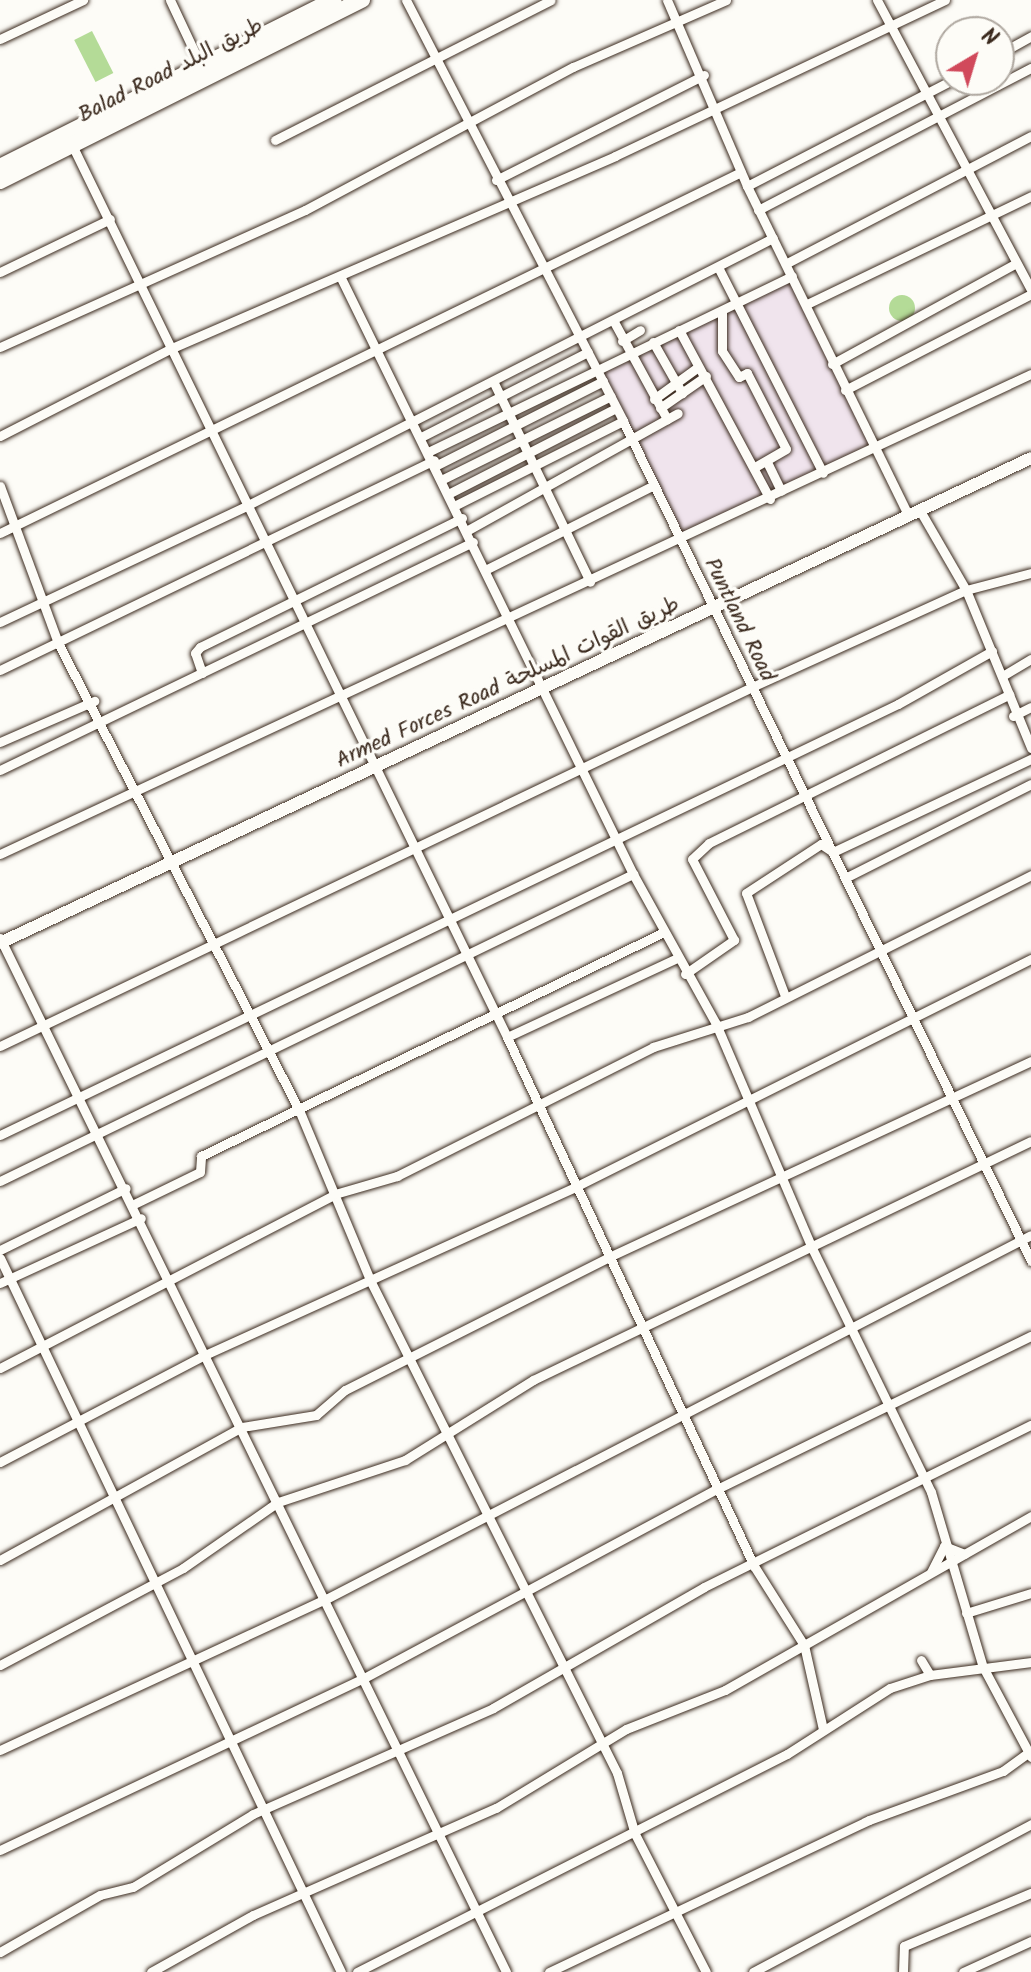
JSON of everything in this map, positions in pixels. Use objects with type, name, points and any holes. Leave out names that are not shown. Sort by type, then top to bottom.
[{"type":"highway","name":"Balad Road طريق البلد","points":[[1,167],[333,0]]},
{"type":"highway","name":"Balad Road طريق البلد","points":[[1,167],[72,145],[362,0]]},
{"type":"street","points":[[1,37],[83,0]]},
{"type":"street","points":[[170,0],[201,66]]},
{"type":"street","name":"Puntland Road","points":[[406,0],[468,126],[611,396],[713,610],[956,1097],[983,1162],[1031,1261]]},
{"type":"street","points":[[275,140],[438,61],[551,0]]},
{"type":"street","points":[[667,0],[719,108],[747,186],[807,304],[832,364],[875,447],[966,590],[1004,675],[1013,716],[1031,748]]},
{"type":"street","points":[[0,347],[143,284],[679,20],[726,0]]},
{"type":"street","points":[[845,390],[1031,292],[877,0]]},
{"type":"street","points":[[0,436],[172,348],[719,108],[892,30],[945,0]]},
{"type":"street","points":[[758,210],[1031,68]]},
{"type":"street","points":[[496,180],[704,75]]},
{"type":"street","points":[[747,186],[935,89]]},
{"type":"street","points":[[787,263],[1031,136]]},
{"type":"street","points":[[72,145],[143,284],[303,626],[340,693],[449,916],[754,1566],[804,1645],[823,1729]]},
{"type":"street","points":[[0,533],[213,434],[741,172]]},
{"type":"street","points":[[807,304],[1031,196]]},
{"type":"street","points":[[0,272],[110,219]]},
{"type":"street","points":[[0,622],[246,506],[773,238]]},
{"type":"street","points":[[832,364],[1015,264]]},
{"type":"street","points":[[718,267],[740,305],[764,364],[823,473]]},
{"type":"street","points":[[340,276],[381,348],[541,687],[618,836],[633,874],[685,974],[716,1024],[745,1101],[812,1248],[924,1476],[983,1667],[1030,1754],[1003,1771],[869,1820],[678,1908],[549,1972]]},
{"type":"street","points":[[0,670],[265,545],[434,458],[507,413],[653,342],[740,305],[792,276]]},
{"type":"street","points":[[722,311],[722,351],[739,377],[764,364]]},
{"type":"street","points":[[613,320],[667,419]]},
{"type":"street","points":[[622,341],[640,330]]},
{"type":"street","points":[[679,330],[770,499]]},
{"type":"street","points":[[653,342],[682,393]]},
{"type":"street","points":[[423,436],[588,352]]},
{"type":"street","points":[[654,399],[698,367]]},
{"type":"street","points":[[747,373],[786,449],[755,467]]},
{"type":"street","points":[[0,854],[340,693],[511,619],[770,499],[781,491],[1031,374]]},
{"type":"street","points":[[660,408],[706,376]]},
{"type":"street","points":[[493,381],[513,428],[590,582]]},
{"type":"street","points":[[434,458],[513,428],[603,381]]},
{"type":"street","points":[[443,479],[611,396]]},
{"type":"street","points":[[450,493],[616,408]]},
{"type":"street","points":[[468,530],[545,493],[678,413]]},
{"type":"street","points":[[456,505],[533,469],[623,421]]},
{"type":"street","name":"Armed Forces Road طريق القوات المسلحة","points":[[0,941],[377,767],[541,687],[713,610],[1031,458]]},
{"type":"street","points":[[767,462],[781,491]]},
{"type":"street","points":[[487,569],[654,485]]},
{"type":"street","points":[[0,486],[40,603],[58,643],[94,701],[167,863],[215,943],[299,1110],[371,1282],[527,1590],[597,1743],[617,1773],[635,1834],[678,1908],[706,1972]]},
{"type":"street","points":[[202,673],[195,653],[200,647],[462,518]]},
{"type":"street","points":[[0,770],[104,723],[473,542]]},
{"type":"street","points":[[0,1046],[752,687],[966,590],[1031,573]]},
{"type":"street","points":[[0,1135],[785,755],[992,651]]},
{"type":"street","points":[[1004,675],[1031,659]]},
{"type":"street","points":[[685,974],[734,940],[692,859],[804,793],[1009,695]]},
{"type":"street","points":[[0,742],[94,701]]},
{"type":"street","points":[[1013,716],[1031,707]]},
{"type":"street","points":[[785,996],[744,896],[821,844],[833,852],[1031,759]]},
{"type":"street","points":[[847,877],[1031,784]]},
{"type":"street","points":[[0,1181],[267,1050],[467,958],[633,874]]},
{"type":"street","points":[[0,1368],[42,1352],[335,1194],[397,1176],[653,1047],[716,1024],[748,1017],[880,946],[1031,875]]},
{"type":"street","points":[[134,1204],[200,1172],[201,1156],[664,932]]},
{"type":"street","points":[[0,941],[48,1023],[506,1972]]},
{"type":"street","points":[[507,1037],[677,958]]},
{"type":"street","points":[[0,1462],[207,1354],[577,1186],[1031,959]]},
{"type":"street","points":[[0,1560],[242,1427],[297,1424],[409,1359],[611,1256],[780,1174],[1031,1061]]},
{"type":"street","points":[[0,1665],[154,1583],[278,1502],[405,1460],[447,1427],[1031,1141]]},
{"type":"street","points":[[0,1250],[126,1188]]},
{"type":"street","points":[[0,1283],[141,1218]]},
{"type":"street","points":[[0,1750],[192,1658],[326,1599],[683,1411],[851,1329],[1021,1243],[1031,1235]]},
{"type":"street","points":[[0,1258],[75,1425],[268,1808],[341,1972]]},
{"type":"street","points":[[0,1850],[364,1678],[719,1488],[1031,1336]]},
{"type":"street","points":[[0,1952],[100,1895],[133,1887],[268,1808],[493,1708],[561,1664],[924,1476],[943,1473],[1031,1425]]},
{"type":"street","points":[[151,1972],[306,1892],[553,1779],[597,1743],[725,1690],[1031,1516]]},
{"type":"street","points":[[944,1546],[965,1554]]},
{"type":"street","points":[[931,1572],[944,1546]]},
{"type":"street","points":[[966,1613],[1031,1593]]},
{"type":"street","points":[[921,1660],[930,1675]]},
{"type":"street","points":[[357,1972],[435,1928],[478,1914],[635,1834],[890,1688],[930,1675],[1031,1662]]},
{"type":"street","points":[[753,1972],[1031,1824]]},
{"type":"street","points":[[903,1972],[904,1946],[1031,1893]]},
{"type":"street","points":[[963,1972],[1031,1941]]},
{"type":"shaded area","points":[[790,282],[869,445],[683,535],[604,373]]},
{"type":"green space","points":[[92,31],[113,73],[96,82],[74,40]]},
{"type":"green space","points":[[902,295],[911,299],[915,308],[911,317],[902,321],[893,317],[889,308],[893,299]]}]
